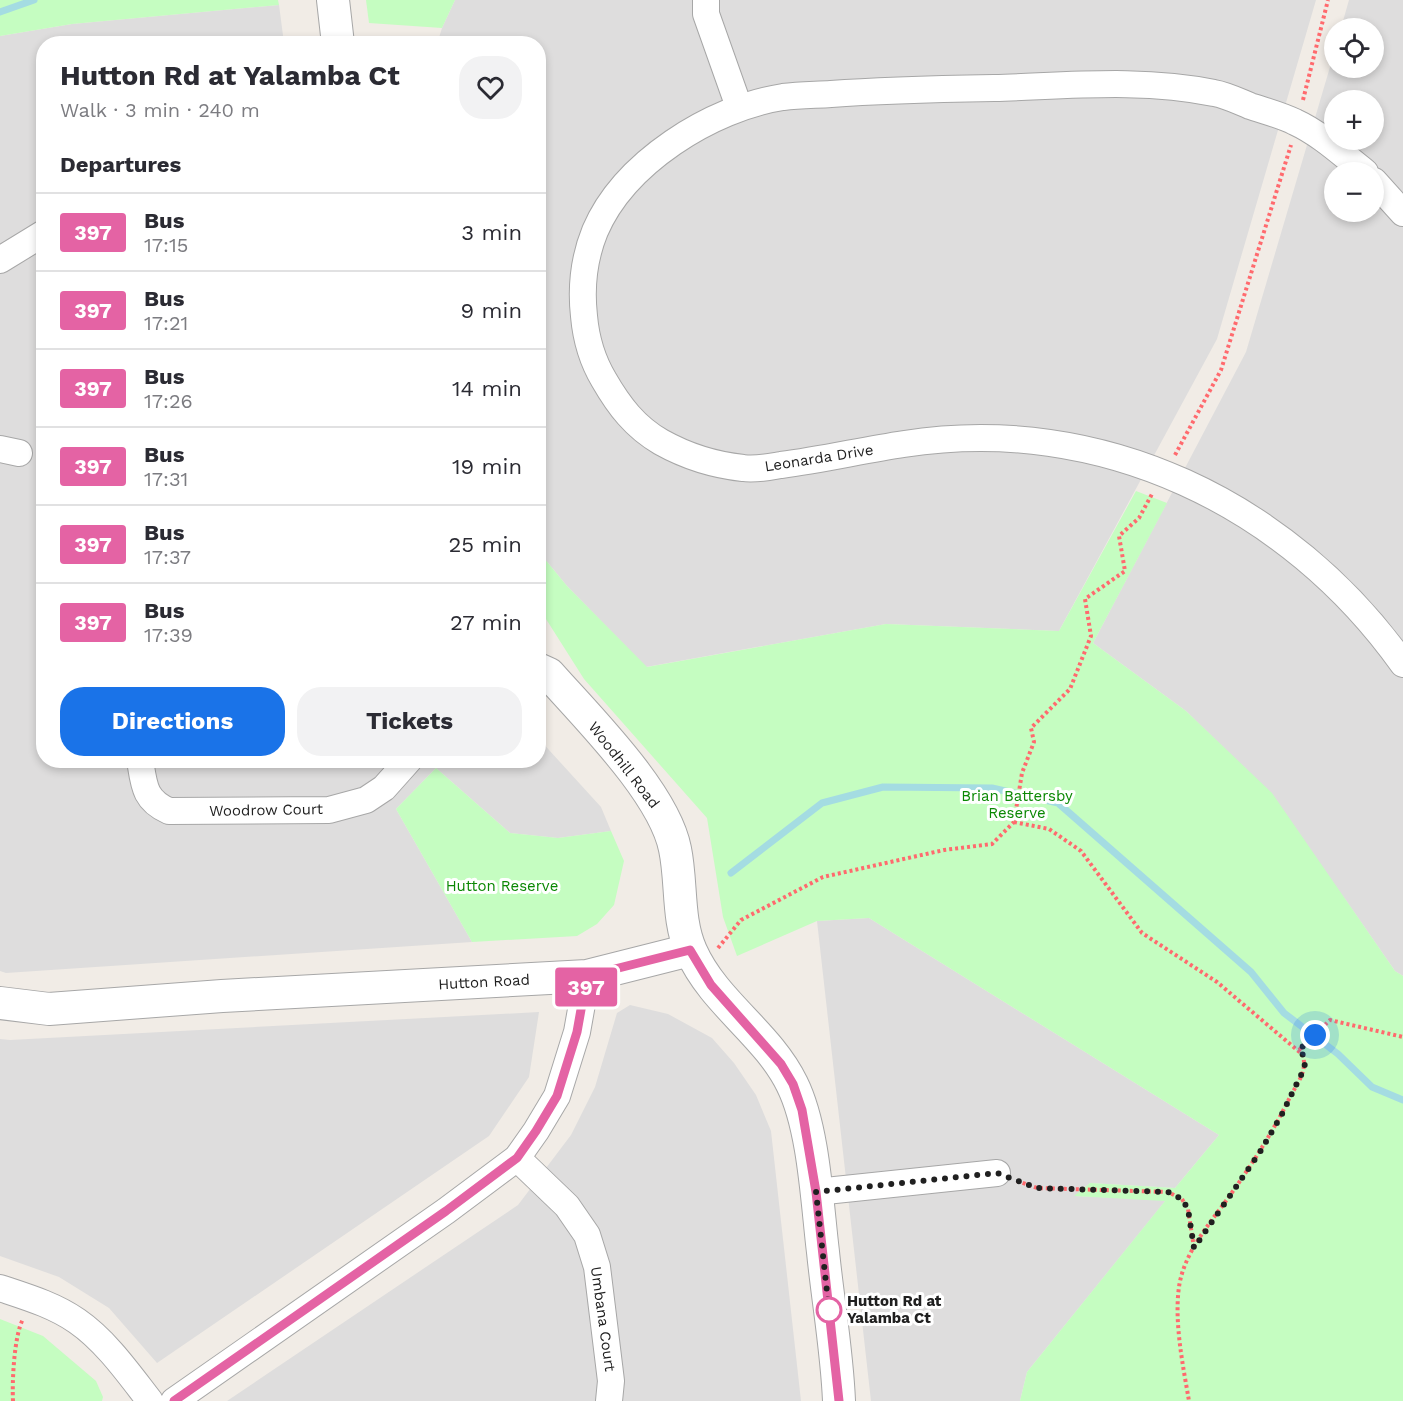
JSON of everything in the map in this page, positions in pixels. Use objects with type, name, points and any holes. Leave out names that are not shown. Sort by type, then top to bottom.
[{"type":"street","points":[[333,0],[337,36]]},
{"type":"street","points":[[706,0],[706,14],[739,107]]},
{"type":"street","name":"Leonarda Drive","points":[[1352,162],[1297,123],[1217,93],[1153,85],[853,92],[783,97],[739,107],[695,128],[659,152],[631,179],[611,204],[595,231],[587,260],[582,296],[586,337],[597,368],[617,403],[638,426],[663,444],[706,461],[747,469],[800,463],[907,443],[954,438],[1011,439],[1065,445],[1118,457],[1165,473],[1246,514],[1304,555],[1395,637],[1403,664]]},
{"type":"street","points":[[1384,192],[1403,213]]},
{"type":"street","points":[[0,260],[36,238]]},
{"type":"street","name":"Woodhill Road","points":[[546,673],[631,768],[664,816],[675,848],[683,922],[704,949]]},
{"type":"street","name":"Woodrow Court","points":[[141,768],[145,790],[157,806],[169,811],[329,810],[366,800],[384,788],[402,768]]},
{"type":"street","points":[[704,949],[711,985],[781,1064],[793,1084],[802,1110],[816,1192],[839,1401]]},
{"type":"street","name":"Hutton Road","points":[[0,1003],[49,1009],[233,995],[587,976],[704,949]]},
{"type":"street","points":[[174,1401],[446,1211],[517,1158],[557,1096],[577,1032],[587,976]]},
{"type":"street","name":"Umbana Court","points":[[517,1158],[567,1206],[587,1235],[597,1267],[611,1381],[609,1401]]},
{"type":"street","points":[[816,1192],[997,1173]]},
{"type":"street","points":[[0,1288],[44,1303],[78,1322],[106,1347],[150,1401]]},
{"type":"path","points":[[1301,110],[1329,0]]},
{"type":"path","points":[[1175,455],[1221,370],[1293,137]]},
{"type":"path","points":[[704,949],[741,920],[823,877],[944,850],[992,844],[1014,822],[1022,773],[1034,742],[1031,728],[1070,689],[1091,636],[1085,599],[1125,571],[1119,536],[1139,518],[1154,490]]},
{"type":"path","points":[[1014,822],[1049,830],[1081,851],[1142,933],[1217,982],[1303,1055],[1305,1067],[1260,1152],[1189,1256],[1179,1286],[1182,1365],[1189,1401]]},
{"type":"path","points":[[1299,1050],[1330,1020],[1403,1037]]},
{"type":"path","points":[[997,1173],[1037,1188],[1168,1192],[1182,1199],[1188,1209],[1194,1248]]},
{"type":"path","points":[[13,1401],[16,1340],[22,1320]]},
{"type":"shaded area","points":[[455,0],[1316,0],[1217,339],[1059,631],[886,624],[646,667],[567,586],[546,560],[546,36],[440,36]]},
{"type":"shaded area","points":[[1349,0],[1403,0],[1403,976],[1395,971],[1345,899],[1227,751],[1186,711],[1093,643],[1246,352],[1327,78],[1384,78],[1384,18],[1344,18]]},
{"type":"shaded area","points":[[279,5],[283,36],[36,36],[36,768],[436,768],[396,809],[472,942],[6,973],[0,971],[0,36],[72,24]]},
{"type":"shaded area","points":[[546,747],[601,807],[611,831],[558,838],[510,833],[436,768],[546,768]]},
{"type":"shaded area","points":[[869,918],[1219,1135],[1175,1188],[1090,1183],[1075,1196],[1166,1200],[1027,1372],[1020,1401],[871,1401],[817,921]]},
{"type":"shaded area","points":[[630,1005],[668,1014],[712,1038],[734,1063],[756,1095],[771,1131],[801,1401],[227,1401],[518,1205],[571,1135],[595,1087],[617,1013]]},
{"type":"shaded area","points":[[539,1012],[529,1077],[489,1136],[157,1363],[109,1308],[59,1277],[0,1256],[0,1039]]},
{"type":"green space","points":[[0,0],[278,0],[279,5],[72,24],[0,36]]},
{"type":"green space","points":[[366,0],[455,0],[442,28],[369,23]]},
{"type":"green space","name":"Brian Battersby Reserve","points":[[1136,491],[1167,503],[1093,643],[1186,711],[1272,793],[1395,971],[1403,976],[1403,1401],[1020,1401],[1027,1372],[1165,1201],[1074,1196],[1090,1183],[1175,1188],[1219,1135],[869,918],[817,921],[737,956],[723,917],[707,818],[584,679],[546,619],[546,560],[567,586],[647,667],[886,624],[1059,631]]},
{"type":"green space","name":"Hutton Reserve","points":[[436,768],[510,833],[558,838],[611,831],[624,861],[614,905],[597,924],[577,936],[472,942],[396,809]]},
{"type":"green space","points":[[0,1319],[43,1336],[96,1381],[103,1397],[102,1401],[0,1401]]},
{"type":"waterway","points":[[0,12],[34,0]]},
{"type":"waterway","points":[[731,873],[822,803],[883,787],[992,788],[1058,803],[1251,972],[1284,1013],[1338,1054],[1372,1087],[1403,1100]]},
{"type":"bus line","name":"397","points":[[174,1401],[446,1211],[517,1158],[557,1096],[577,1032],[587,976],[690,950],[711,985],[781,1064],[793,1084],[802,1110],[816,1192],[839,1401]]},
{"type":"place","name":"Hutton Rd at Yalamba Ct","points":[[829,1310]]},
{"type":"route","points":[[829,1310],[816,1192],[997,1173],[1037,1188],[1168,1192],[1182,1199],[1188,1209],[1194,1248],[1260,1152],[1281,1116],[1305,1067],[1303,1055],[1299,1050],[1315,1035]]}]
